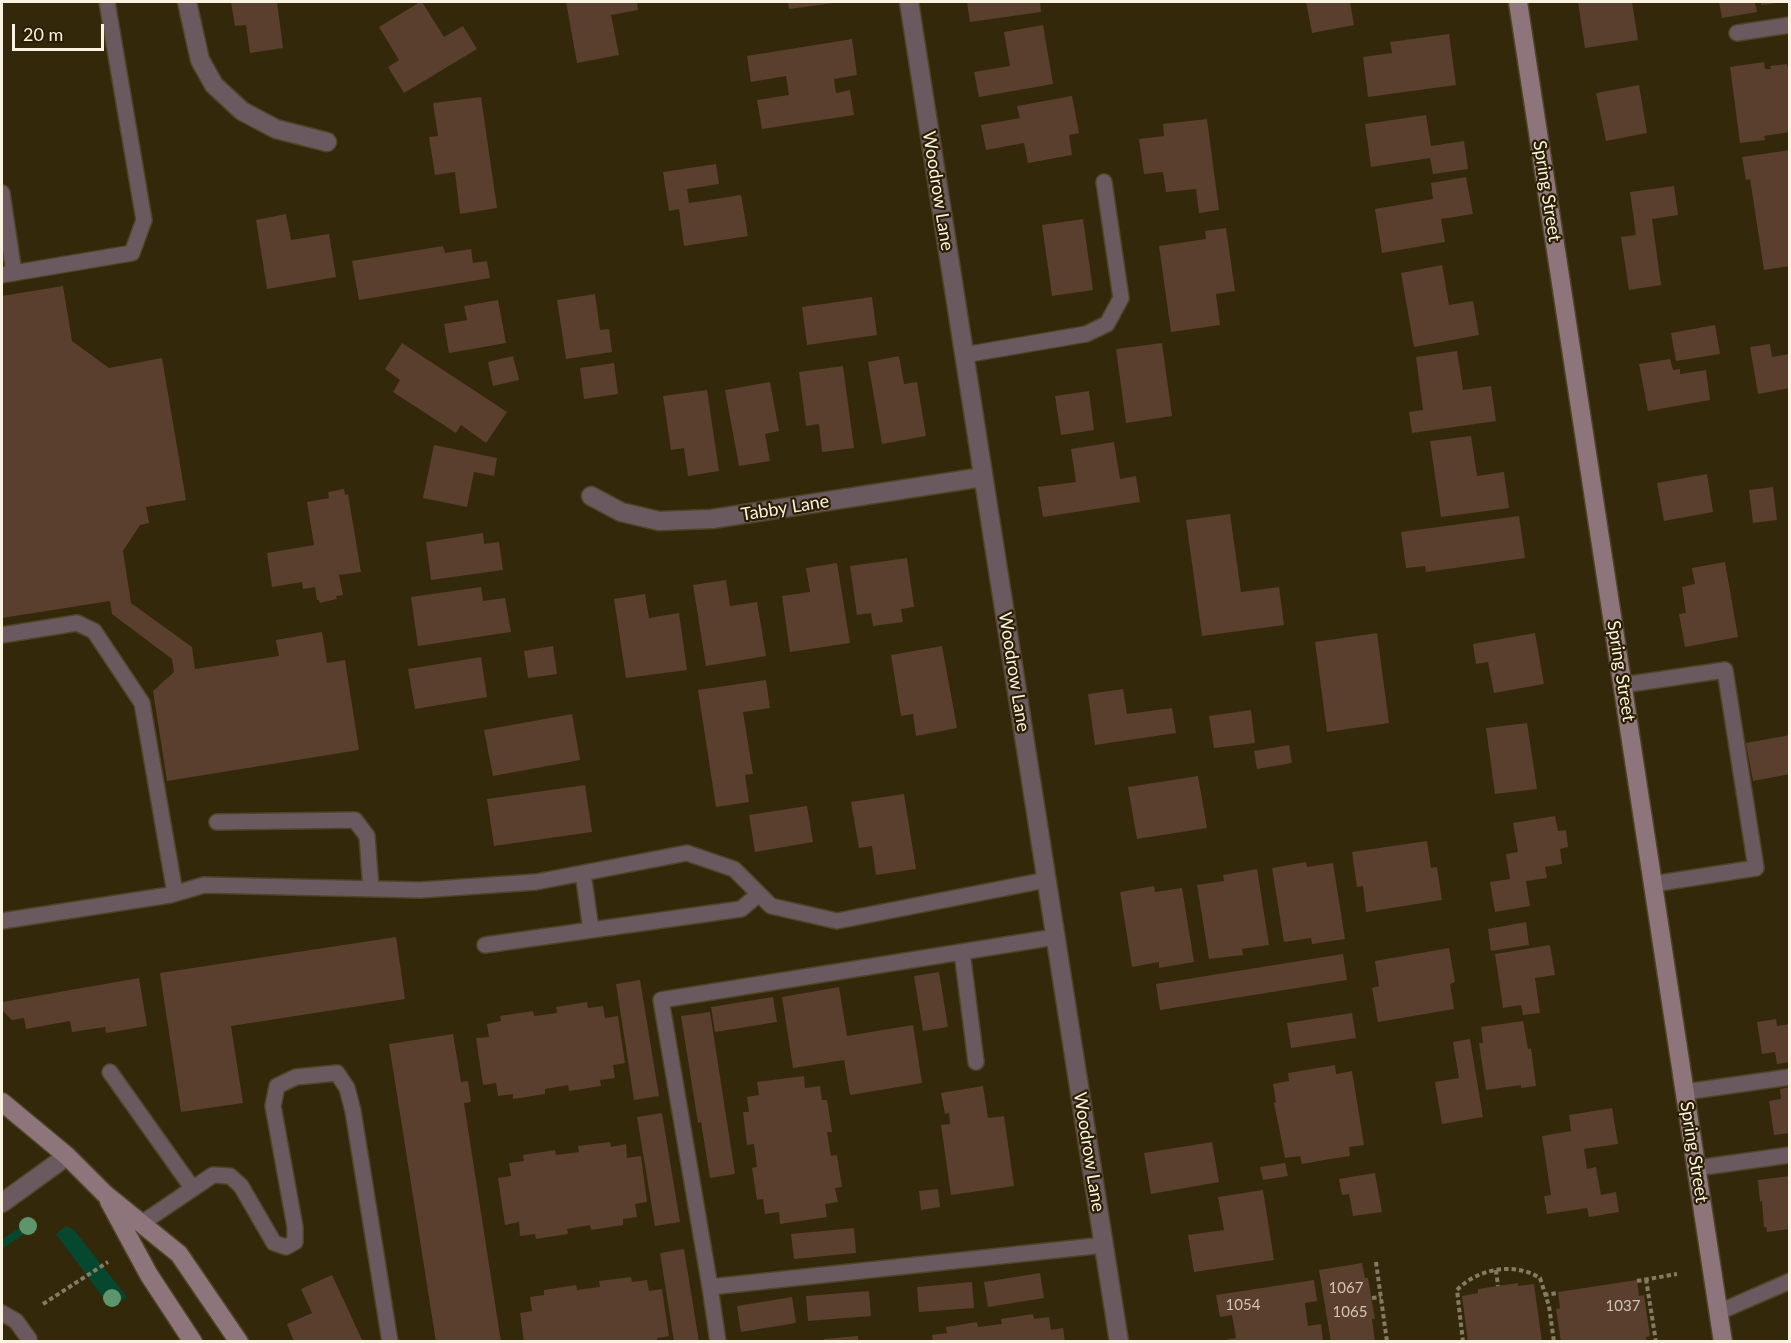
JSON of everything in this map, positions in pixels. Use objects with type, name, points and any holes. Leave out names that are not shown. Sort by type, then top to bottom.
[{"type":"street","points":[[187,2],[200,60],[214,85],[242,111],[276,129],[327,142]]},
{"type":"street","name":"Woodrow Lane","points":[[909,2],[1119,1341]]},
{"type":"street","name":"Spring Street","points":[[1518,2],[1723,1341]]},
{"type":"street","name":"Tabby Lane","points":[[591,496],[621,512],[659,521],[712,519],[983,477]]},
{"type":"street","points":[[2,1101],[67,1156],[105,1194],[179,1254],[239,1341]]},
{"type":"street","points":[[2,1203],[67,1156]]},
{"type":"street","points":[[105,1194],[149,1275],[193,1341]]},
{"type":"lane","points":[[2,193],[8,274],[132,253],[144,220],[107,2]]},
{"type":"lane","points":[[1737,33],[1790,25]]},
{"type":"lane","points":[[964,355],[1086,334],[1107,324],[1121,298],[1104,182]]},
{"type":"lane","points":[[2,635],[77,623],[94,631],[142,703],[175,893]]},
{"type":"lane","points":[[1623,686],[1725,670],[1756,868],[1653,884]]},
{"type":"lane","points":[[217,822],[355,820],[367,836],[371,889]]},
{"type":"lane","points":[[2,921],[175,893],[204,885],[420,890],[536,882],[687,853],[734,869],[771,906],[837,921],[1046,880]]},
{"type":"lane","points":[[583,873],[591,930]]},
{"type":"lane","points":[[485,945],[741,909],[759,894]]},
{"type":"lane","points":[[718,1341],[661,1000],[1055,937]]},
{"type":"lane","points":[[962,952],[976,1062]]},
{"type":"lane","points":[[110,1072],[193,1189]]},
{"type":"lane","points":[[142,1223],[213,1175],[230,1176],[241,1186],[274,1243],[285,1247],[295,1242],[295,1227],[273,1106],[277,1086],[296,1077],[337,1073],[347,1088],[353,1112],[390,1341]]},
{"type":"lane","points":[[1685,1092],[1790,1077]]},
{"type":"lane","points":[[1697,1168],[1790,1155]]},
{"type":"lane","points":[[710,1287],[1104,1245]]},
{"type":"lane","points":[[1719,1312],[1790,1281]]},
{"type":"lane","points":[[2,1313],[16,1321],[29,1339]]},
{"type":"path","points":[[43,1304],[108,1262]]},
{"type":"path","points":[[1376,1262],[1387,1341]]},
{"type":"path","points":[[1463,1341],[1457,1290],[1479,1273],[1513,1268],[1539,1277],[1549,1306],[1554,1341]]},
{"type":"path","points":[[1496,1270],[1498,1286]]},
{"type":"path","points":[[1637,1281],[1677,1274]]},
{"type":"path","points":[[1646,1280],[1656,1341]]},
{"type":"path","points":[[1544,1295],[1558,1293]]},
{"type":"path","points":[[1372,1298],[1381,1297]]},
{"type":"green space","points":[[31,1221],[35,1226],[2,1249],[2,1239]]},
{"type":"green space","points":[[66,1226],[74,1230],[127,1297],[111,1308],[56,1234]]},
{"type":"building","points":[[231,2],[277,2],[283,48],[250,53],[246,25],[235,26]]},
{"type":"building","points":[[420,2],[444,37],[463,26],[477,49],[404,93],[388,67],[399,60],[379,27]]},
{"type":"building","points":[[566,2],[637,2],[638,10],[611,15],[619,55],[577,63]]},
{"type":"building","points":[[788,2],[834,2],[834,3],[789,9]]},
{"type":"building","points":[[967,2],[1040,2],[1041,12],[970,22]]},
{"type":"building","points":[[1306,2],[1350,2],[1354,25],[1312,33]]},
{"type":"building","points":[[1578,2],[1632,2],[1638,40],[1585,48]]},
{"type":"building","points":[[1719,2],[1760,3],[1755,3],[1757,12],[1722,18]]},
{"type":"building","points":[[1761,2],[1777,2],[1777,3],[1761,5]]},
{"type":"building","points":[[1043,25],[1053,84],[979,97],[974,72],[1010,66],[1004,32]]},
{"type":"building","points":[[1449,34],[1456,85],[1368,97],[1363,57],[1392,53],[1390,42]]},
{"type":"building","points":[[852,39],[857,75],[834,79],[836,93],[850,90],[854,115],[762,129],[757,100],[789,95],[786,76],[751,82],[747,56]]},
{"type":"building","points":[[1764,62],[1765,69],[1771,69],[1770,66],[1787,64],[1790,66],[1790,132],[1764,136],[1765,140],[1740,143],[1730,67]]},
{"type":"building","points":[[1639,85],[1647,133],[1606,141],[1596,93]]},
{"type":"building","points":[[1072,96],[1079,133],[1069,135],[1072,155],[1028,163],[1024,143],[986,150],[981,125],[1020,118],[1017,106]]},
{"type":"building","points":[[481,97],[497,208],[460,214],[455,172],[435,175],[429,137],[438,136],[433,103]]},
{"type":"building","points":[[1426,115],[1431,146],[1464,141],[1468,169],[1433,174],[1430,158],[1371,167],[1365,124]]},
{"type":"building","points":[[1207,119],[1219,210],[1199,213],[1196,189],[1166,192],[1163,172],[1144,174],[1139,139],[1164,136],[1163,124]]},
{"type":"building","points":[[1790,150],[1790,266],[1764,270],[1750,179],[1746,180],[1742,157]]},
{"type":"building","points":[[716,164],[719,184],[687,189],[689,203],[741,195],[748,236],[684,246],[679,209],[669,211],[663,172]]},
{"type":"building","points":[[1466,177],[1473,214],[1441,219],[1445,242],[1382,253],[1375,209],[1433,199],[1431,183]]},
{"type":"building","points":[[1674,186],[1678,215],[1652,219],[1661,285],[1629,290],[1621,237],[1636,235],[1630,192]]},
{"type":"building","points":[[286,214],[291,240],[329,234],[336,277],[267,289],[256,220]]},
{"type":"building","points":[[1083,219],[1093,290],[1052,296],[1042,225]]},
{"type":"building","points":[[1226,228],[1235,291],[1216,294],[1220,325],[1171,332],[1159,246],[1206,239],[1205,231]]},
{"type":"building","points":[[443,246],[445,253],[471,249],[473,263],[487,261],[490,278],[359,300],[352,261]]},
{"type":"building","points":[[1442,265],[1449,305],[1473,301],[1479,335],[1414,347],[1401,273]]},
{"type":"building","points":[[63,286],[72,341],[109,368],[162,358],[186,500],[146,507],[149,523],[140,525],[123,551],[131,603],[192,647],[195,669],[279,656],[276,640],[322,632],[327,663],[345,660],[359,750],[167,781],[153,691],[174,672],[172,659],[112,614],[110,601],[2,618],[2,296]]},
{"type":"building","points":[[595,294],[600,330],[609,329],[612,352],[566,359],[557,300]]},
{"type":"building","points":[[872,297],[877,335],[807,345],[802,307]]},
{"type":"building","points":[[498,300],[506,343],[449,353],[444,324],[467,320],[464,306]]},
{"type":"building","points":[[1715,325],[1720,354],[1676,361],[1671,333]]},
{"type":"building","points":[[402,343],[507,412],[486,443],[461,425],[456,433],[393,392],[400,380],[385,369]]},
{"type":"building","points":[[1162,343],[1172,416],[1126,423],[1116,349]]},
{"type":"building","points":[[1770,344],[1772,357],[1789,354],[1790,388],[1758,394],[1750,347]]},
{"type":"building","points":[[1457,351],[1463,390],[1491,386],[1496,421],[1412,433],[1409,412],[1423,410],[1416,357]]},
{"type":"building","points":[[513,356],[519,380],[493,386],[488,362]]},
{"type":"building","points":[[899,356],[904,384],[917,382],[926,436],[882,444],[868,362]]},
{"type":"building","points":[[1670,359],[1673,370],[1680,369],[1680,374],[1706,370],[1710,400],[1648,411],[1639,364]]},
{"type":"building","points":[[614,363],[618,394],[584,399],[580,368]]},
{"type":"building","points":[[843,366],[854,448],[822,452],[819,424],[806,426],[799,372]]},
{"type":"building","points":[[770,382],[779,431],[765,434],[770,461],[739,466],[725,390]]},
{"type":"building","points":[[707,390],[719,471],[688,476],[684,448],[671,450],[663,396]]},
{"type":"building","points":[[1089,391],[1094,430],[1061,435],[1055,396]]},
{"type":"building","points":[[1471,436],[1477,476],[1504,472],[1509,508],[1441,517],[1430,441]]},
{"type":"building","points":[[1114,442],[1120,479],[1136,476],[1140,502],[1043,517],[1038,487],[1076,482],[1071,449]]},
{"type":"building","points":[[434,445],[497,458],[494,476],[474,472],[467,507],[423,498]]},
{"type":"building","points":[[1707,474],[1713,512],[1664,521],[1657,483]]},
{"type":"building","points":[[1773,487],[1777,520],[1753,523],[1749,490]]},
{"type":"building","points":[[344,489],[345,495],[348,494],[361,572],[339,575],[343,595],[336,596],[337,599],[320,603],[317,600],[315,587],[303,589],[302,582],[272,587],[267,553],[314,545],[307,502],[329,498],[328,492]]},
{"type":"building","points":[[1230,514],[1241,592],[1279,587],[1284,625],[1202,636],[1186,520]]},
{"type":"building","points":[[1519,516],[1525,558],[1426,572],[1425,566],[1406,568],[1401,532]]},
{"type":"building","points":[[483,533],[484,544],[499,542],[503,570],[431,580],[426,542]]},
{"type":"building","points":[[907,558],[914,607],[901,609],[903,622],[873,626],[871,613],[857,615],[850,566]]},
{"type":"building","points":[[1725,562],[1738,637],[1685,647],[1679,614],[1686,613],[1682,587],[1695,584],[1692,568]]},
{"type":"building","points":[[837,563],[850,643],[790,652],[782,596],[810,592],[806,568]]},
{"type":"building","points":[[726,580],[730,606],[757,602],[766,656],[706,666],[693,585]]},
{"type":"building","points":[[481,587],[483,601],[505,598],[511,632],[418,646],[411,597]]},
{"type":"building","points":[[645,594],[649,618],[679,613],[687,670],[626,678],[614,599]]},
{"type":"building","points":[[1377,633],[1389,723],[1327,732],[1315,642]]},
{"type":"building","points":[[1535,633],[1544,684],[1494,693],[1488,662],[1476,664],[1473,644]]},
{"type":"building","points":[[553,646],[557,674],[528,678],[524,651]]},
{"type":"building","points":[[942,646],[957,728],[916,736],[913,714],[901,716],[891,655]]},
{"type":"building","points":[[481,657],[487,697],[415,709],[408,669]]},
{"type":"building","points":[[766,680],[770,708],[743,712],[753,774],[745,775],[749,802],[716,807],[698,690]]},
{"type":"building","points":[[1123,689],[1127,714],[1172,708],[1176,733],[1095,745],[1088,694]]},
{"type":"building","points":[[1251,710],[1255,743],[1214,748],[1209,716]]},
{"type":"building","points":[[572,714],[580,760],[493,776],[484,730]]},
{"type":"building","points":[[1527,723],[1537,789],[1495,794],[1486,728]]},
{"type":"building","points":[[1790,735],[1790,774],[1753,781],[1746,743]]},
{"type":"building","points":[[1289,745],[1292,763],[1257,769],[1254,751]]},
{"type":"building","points":[[1198,776],[1207,828],[1137,839],[1128,787]]},
{"type":"building","points":[[585,785],[592,832],[494,846],[487,799]]},
{"type":"building","points":[[904,794],[916,869],[876,875],[872,846],[859,848],[851,802]]},
{"type":"building","points":[[807,806],[813,842],[755,852],[749,815]]},
{"type":"building","points":[[1555,816],[1558,831],[1566,830],[1568,847],[1560,849],[1562,864],[1545,867],[1547,878],[1526,881],[1530,906],[1495,912],[1490,882],[1510,879],[1506,854],[1518,852],[1513,823]]},
{"type":"building","points":[[1427,841],[1431,868],[1437,867],[1442,900],[1366,912],[1363,886],[1357,887],[1352,852]]},
{"type":"building","points":[[1306,862],[1307,867],[1333,863],[1345,939],[1312,944],[1311,938],[1284,942],[1272,868]]},
{"type":"building","points":[[1257,869],[1269,945],[1242,949],[1243,955],[1209,959],[1197,885],[1224,881],[1223,875]]},
{"type":"building","points":[[1154,886],[1155,892],[1182,888],[1194,962],[1159,968],[1159,962],[1132,967],[1120,892]]},
{"type":"building","points":[[1526,922],[1529,945],[1491,951],[1488,929]]},
{"type":"building","points":[[396,937],[405,999],[231,1026],[243,1103],[181,1112],[160,973]]},
{"type":"building","points":[[1550,945],[1555,975],[1535,978],[1540,1013],[1523,1015],[1521,1005],[1503,1008],[1495,954]]},
{"type":"building","points":[[1449,948],[1455,982],[1450,984],[1454,1009],[1378,1022],[1372,988],[1379,986],[1375,961]]},
{"type":"building","points":[[1343,954],[1347,980],[1160,1010],[1156,984]]},
{"type":"building","points":[[939,972],[948,1027],[923,1031],[914,976]]},
{"type":"building","points":[[139,978],[147,1026],[106,1033],[105,1027],[72,1032],[70,1021],[26,1029],[24,1018],[12,1020],[2,1010],[2,1002]]},
{"type":"building","points":[[640,980],[659,1096],[634,1100],[616,984]]},
{"type":"building","points":[[839,987],[847,1036],[913,1025],[922,1083],[850,1095],[844,1060],[793,1068],[782,997]]},
{"type":"building","points":[[773,997],[777,1022],[715,1032],[711,1007]]},
{"type":"building","points":[[587,1002],[588,1008],[603,1006],[605,1018],[618,1016],[625,1063],[613,1065],[615,1078],[600,1080],[601,1086],[569,1091],[568,1085],[545,1089],[545,1094],[513,1099],[513,1094],[498,1096],[496,1083],[483,1085],[476,1038],[489,1037],[487,1024],[501,1021],[500,1016],[533,1011],[534,1016],[557,1013],[556,1007]]},
{"type":"building","points":[[710,1012],[735,1174],[710,1178],[701,1122],[698,1123],[681,1016]]},
{"type":"building","points":[[1352,1013],[1356,1038],[1291,1048],[1287,1023]]},
{"type":"building","points":[[1776,1019],[1777,1026],[1790,1024],[1790,1062],[1777,1064],[1775,1052],[1762,1054],[1757,1022]]},
{"type":"building","points":[[1523,1021],[1528,1049],[1531,1048],[1536,1086],[1521,1088],[1521,1085],[1486,1090],[1479,1043],[1483,1043],[1481,1027]]},
{"type":"building","points":[[453,1034],[461,1082],[468,1081],[471,1102],[464,1103],[501,1342],[436,1342],[389,1044]]},
{"type":"building","points":[[1470,1039],[1483,1117],[1442,1124],[1435,1082],[1459,1078],[1453,1042]]},
{"type":"building","points":[[1335,1065],[1336,1074],[1352,1071],[1364,1145],[1349,1147],[1350,1156],[1302,1164],[1300,1156],[1285,1158],[1274,1103],[1276,1102],[1273,1084],[1289,1081],[1288,1073]]},
{"type":"building","points":[[804,1076],[805,1088],[820,1086],[822,1100],[827,1100],[832,1132],[827,1132],[831,1156],[837,1155],[842,1187],[835,1188],[838,1202],[825,1204],[827,1217],[780,1224],[779,1212],[765,1214],[763,1199],[757,1200],[752,1168],[757,1167],[754,1144],[747,1145],[743,1112],[749,1112],[747,1097],[759,1095],[757,1082]]},
{"type":"building","points":[[983,1086],[988,1118],[1004,1116],[1014,1186],[951,1195],[941,1125],[950,1124],[949,1113],[945,1114],[941,1093]]},
{"type":"building","points":[[1790,1087],[1790,1133],[1774,1135],[1769,1101],[1781,1099],[1780,1089]]},
{"type":"building","points":[[1612,1108],[1618,1144],[1584,1149],[1587,1169],[1596,1167],[1601,1195],[1616,1192],[1619,1212],[1589,1217],[1587,1208],[1547,1214],[1544,1196],[1551,1195],[1542,1136],[1571,1131],[1569,1115]]},
{"type":"building","points":[[662,1113],[680,1222],[655,1226],[637,1117]]},
{"type":"building","points":[[610,1142],[611,1147],[626,1144],[627,1158],[641,1156],[647,1202],[635,1204],[637,1217],[623,1219],[623,1225],[591,1230],[590,1225],[567,1229],[568,1234],[536,1239],[535,1234],[520,1236],[519,1222],[505,1225],[498,1178],[511,1176],[509,1163],[524,1161],[523,1155],[555,1150],[556,1155],[579,1152],[578,1146]]},
{"type":"building","points":[[1212,1142],[1219,1182],[1151,1194],[1144,1153]]},
{"type":"building","points":[[1285,1163],[1288,1176],[1263,1180],[1260,1167]]},
{"type":"building","points":[[1375,1173],[1382,1212],[1353,1216],[1349,1194],[1342,1195],[1339,1179]]},
{"type":"building","points":[[1790,1176],[1790,1229],[1767,1232],[1764,1227],[1758,1180]]},
{"type":"building","points":[[938,1189],[940,1207],[921,1210],[919,1191]]},
{"type":"building","points":[[1263,1190],[1274,1260],[1194,1272],[1188,1235],[1224,1230],[1218,1197]]},
{"type":"building","points":[[854,1228],[856,1253],[794,1259],[791,1234]]},
{"type":"building","points":[[684,1249],[699,1342],[674,1342],[660,1253]]},
{"type":"building","points":[[1362,1263],[1365,1278],[1368,1278],[1375,1319],[1372,1319],[1375,1342],[1331,1342],[1319,1270]]},
{"type":"building","points":[[1040,1273],[1044,1298],[988,1307],[984,1282]]},
{"type":"building","points":[[332,1275],[363,1342],[294,1342],[287,1324],[312,1313],[301,1289]]},
{"type":"building","points":[[631,1277],[632,1282],[647,1280],[649,1291],[662,1289],[669,1336],[657,1338],[657,1342],[524,1342],[520,1313],[532,1311],[530,1297],[544,1295],[544,1290],[576,1285],[577,1290],[600,1287],[599,1281]]},
{"type":"building","points":[[1314,1280],[1317,1301],[1305,1303],[1308,1326],[1321,1324],[1323,1342],[1224,1342],[1224,1340],[1236,1338],[1234,1326],[1232,1315],[1220,1317],[1216,1295]]},
{"type":"building","points":[[1637,1280],[1639,1296],[1644,1295],[1650,1336],[1646,1337],[1647,1342],[1561,1342],[1556,1309],[1560,1308],[1558,1292]]},
{"type":"building","points":[[972,1282],[974,1308],[919,1312],[917,1287]]},
{"type":"building","points":[[1518,1283],[1518,1286],[1534,1284],[1542,1342],[1468,1342],[1462,1296],[1478,1293],[1478,1289]]},
{"type":"building","points":[[869,1291],[871,1316],[808,1321],[806,1296]]},
{"type":"building","points":[[792,1297],[796,1323],[741,1332],[737,1306]]},
{"type":"building","points":[[1033,1314],[1034,1319],[1049,1317],[1051,1330],[1063,1328],[1065,1342],[933,1342],[932,1335],[947,1333],[946,1327],[977,1322],[978,1327],[1002,1324],[1001,1319]]},
{"type":"building","points":[[858,1336],[858,1342],[825,1342],[824,1339]]}]
